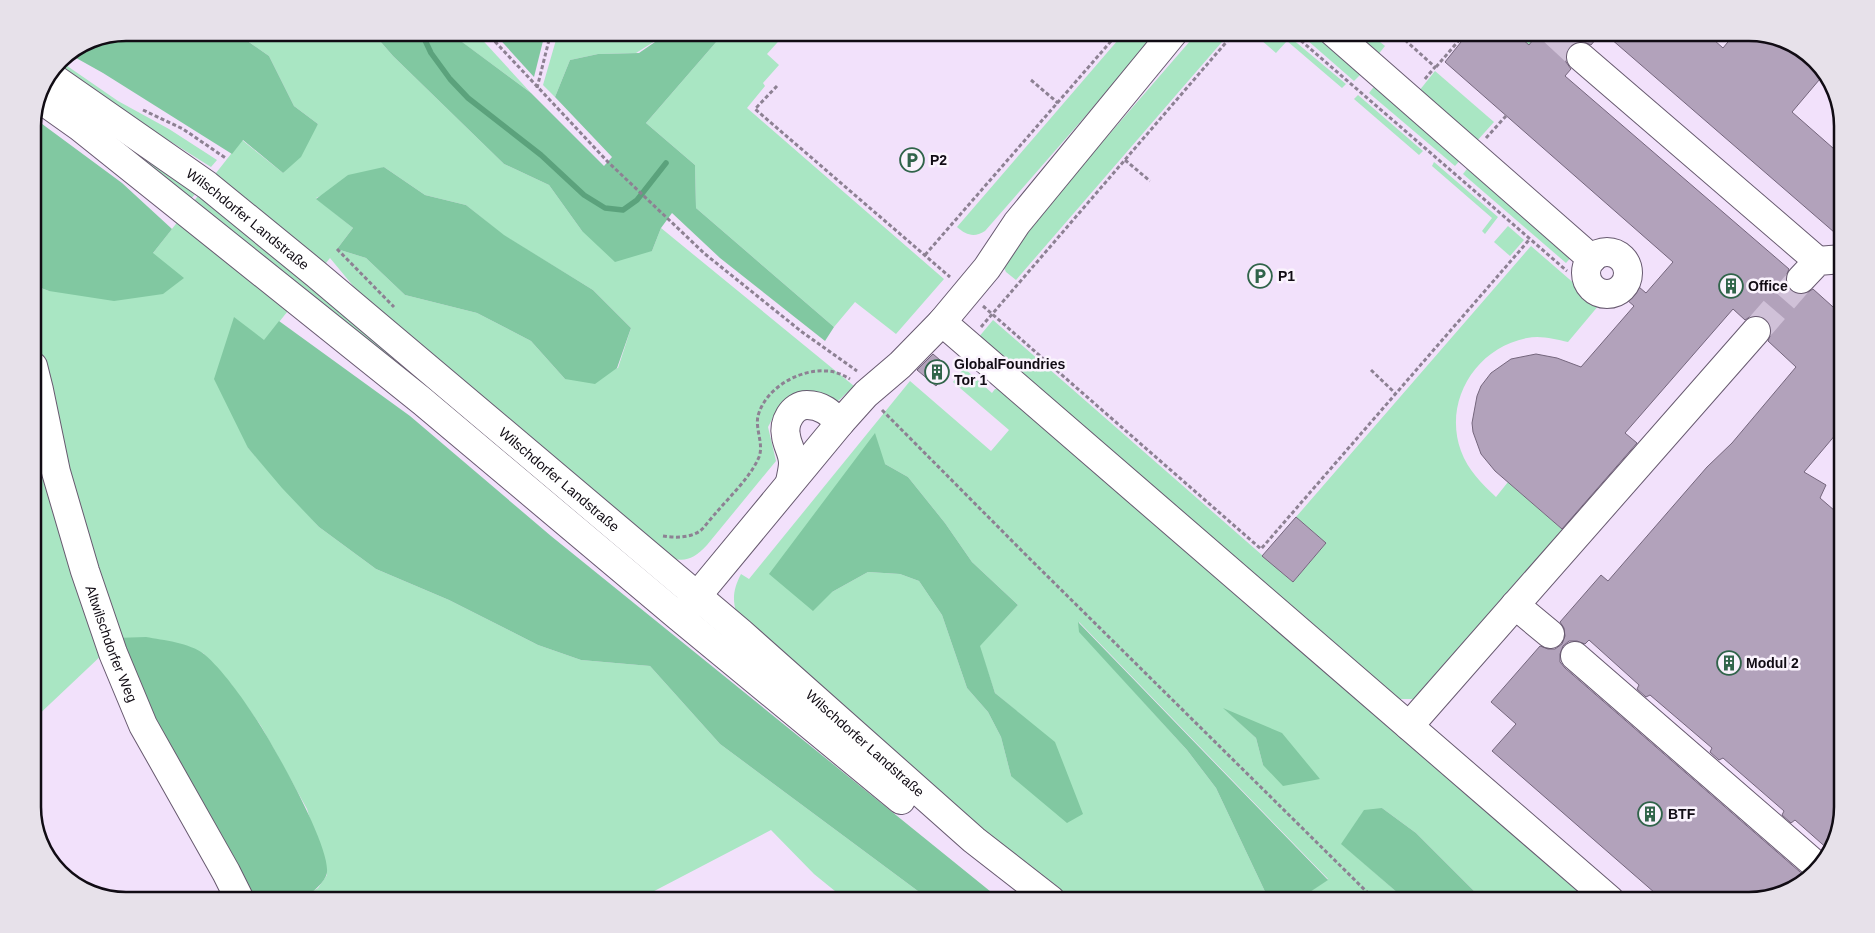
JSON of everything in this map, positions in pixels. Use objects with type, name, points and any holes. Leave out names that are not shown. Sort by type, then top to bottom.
[{"type":"main road","points":[[866,394],[889,355],[961,286],[987,268],[1016,223],[1167,41]]},
{"type":"main road","points":[[1343,41],[1592,258]]},
{"type":"main road","points":[[1581,57],[1820,266]]},
{"type":"main road","name":"Wilschdorfer Landstraße","points":[[56,80],[207,185],[316,274],[688,607],[1015,892]]},
{"type":"main road","name":"Wilschdorfer Landstraße","points":[[45,102],[80,126],[422,401],[688,607],[741,633],[974,840],[1041,892]]},
{"type":"main road","points":[[688,607],[840,423],[866,394],[900,365],[942,322],[961,286]]},
{"type":"main road","points":[[942,322],[1601,892]]},
{"type":"main road","points":[[1409,726],[1756,331]]},
{"type":"main road","name":"Altwilschdorfer Weg","points":[[41,400],[56,472],[85,571],[113,653],[143,725],[236,892]]},
{"type":"main road","points":[[790,482],[793,462],[791,447],[786,437],[786,425],[792,410],[803,405],[816,405],[829,412],[840,423]]},
{"type":"main road","points":[[1515,605],[1550,634]]},
{"type":"main road","points":[[1575,656],[1813,863]]},
{"type":"path","points":[[494,41],[537,88],[634,187],[705,254],[802,332],[862,374],[866,394]]},
{"type":"path","points":[[537,88],[549,41]]},
{"type":"path","points":[[925,255],[1111,41]]},
{"type":"path","points":[[967,344],[1227,41]]},
{"type":"path","points":[[1301,41],[1567,271]]},
{"type":"path","points":[[1405,41],[1436,67]]},
{"type":"path","points":[[1408,98],[1458,41]]},
{"type":"path","points":[[1031,80],[1058,103]]},
{"type":"path","points":[[777,86],[755,109],[961,286],[1261,549],[1529,240]]},
{"type":"path","points":[[136,107],[183,129],[227,160]]},
{"type":"path","points":[[1125,160],[1150,181]]},
{"type":"path","points":[[337,249],[398,311]]},
{"type":"path","points":[[657,533],[673,538],[700,531],[754,468],[760,454],[761,437],[758,419],[761,406],[769,394],[788,381],[808,372],[826,370],[850,379],[1367,892]]},
{"type":"path","points":[[1371,370],[1396,393]]},
{"type":"green space","points":[[247,41],[380,41],[504,164],[549,185],[582,231],[652,251],[661,228],[854,386],[837,402],[818,393],[797,392],[778,408],[768,427],[776,461],[707,545],[697,554],[683,560],[664,557],[354,287],[330,258],[264,341],[234,318],[248,448],[319,527],[376,569],[449,600],[538,645],[581,660],[650,666],[720,744],[919,892],[836,892],[814,874],[771,830],[652,892],[311,892],[318,888],[327,875],[307,809],[261,726],[231,684],[203,653],[115,638],[73,515],[46,368],[41,355],[41,288],[49,291],[153,253],[242,140],[283,173],[318,124],[294,106],[269,56]],"holes":[[[384,167],[425,195],[466,205],[503,235],[593,290],[631,328],[618,368],[565,379],[531,341],[477,313],[405,295],[366,258],[337,249],[353,228],[316,198]]]},
{"type":"green space","points":[[247,41],[269,56],[294,106],[318,124],[301,157],[283,173],[243,140],[232,154],[76,58],[99,46],[115,42]]},
{"type":"green space","points":[[380,41],[461,41],[531,93],[604,166],[612,157],[555,97],[570,60],[598,54],[639,53],[656,41],[717,41],[646,123],[695,165],[696,208],[834,327],[825,341],[720,258],[672,213],[661,228],[652,251],[615,262],[582,231],[549,185],[504,164]]},
{"type":"green space","points":[[460,41],[483,41],[531,93]]},
{"type":"green space","points":[[501,41],[543,41],[534,77]]},
{"type":"green space","points":[[556,41],[655,41],[636,53],[598,54],[570,60],[555,97],[543,85]]},
{"type":"green space","points":[[717,41],[779,41],[767,54],[779,65],[763,83],[765,86],[747,108],[944,279],[896,334],[855,302],[834,327],[696,208],[695,165],[646,123]]},
{"type":"green space","points":[[1117,41],[1151,41],[985,231],[970,235],[957,227]]},
{"type":"green space","points":[[1190,41],[1223,41],[1016,280],[1006,272],[1003,266],[1008,251]]},
{"type":"green space","points":[[1262,41],[1287,41],[1276,53]]},
{"type":"green space","points":[[1287,41],[1295,41],[1346,84],[1342,88]]},
{"type":"green space","points":[[1308,41],[1325,41],[1362,73],[1354,81]]},
{"type":"green space","points":[[1359,41],[1379,41],[1385,46],[1377,56]]},
{"type":"green space","points":[[67,66],[118,101],[169,129],[217,160],[211,167],[61,72]]},
{"type":"green space","points":[[1435,71],[1494,122],[1476,142],[1419,91]]},
{"type":"green space","points":[[1376,84],[1462,158],[1455,166],[1369,93]]},
{"type":"green space","points":[[51,87],[51,87],[196,193],[189,201]]},
{"type":"green space","points":[[1358,95],[1423,151],[1419,155],[1354,99]]},
{"type":"green space","points":[[41,123],[122,183],[172,229],[153,253],[184,278],[163,294],[114,301],[49,291],[41,288]]},
{"type":"green space","points":[[1434,162],[1498,217],[1485,234],[1482,231],[1492,218],[1432,166]]},
{"type":"green space","points":[[1470,165],[1573,255],[1566,263],[1463,174]]},
{"type":"green space","points":[[384,167],[425,195],[466,205],[504,235],[593,290],[631,328],[617,368],[595,384],[565,379],[531,341],[477,313],[405,295],[366,258],[337,249],[353,228],[316,199],[348,175]]},
{"type":"green space","points":[[1508,226],[1524,240],[1510,256],[1494,242]]},
{"type":"green space","points":[[1531,246],[1599,305],[1568,342],[1532,337],[1508,344],[1492,353],[1479,365],[1468,380],[1460,396],[1456,414],[1457,432],[1461,451],[1467,464],[1496,497],[1508,482],[1563,530],[1421,696],[1414,699],[1398,699],[978,338],[993,320],[1293,582],[1326,543],[1296,517]]},
{"type":"green space","points":[[309,284],[661,581],[661,584],[302,293]]},
{"type":"green space","points":[[234,317],[264,340],[279,321],[410,416],[551,536],[991,892],[919,892],[720,744],[650,666],[581,660],[538,645],[449,600],[376,569],[319,527],[282,488],[248,448],[214,379]]},
{"type":"green space","points":[[964,368],[992,393],[995,389],[1006,389],[1587,892],[1475,892],[1416,833],[1382,808],[1342,844],[1397,892],[1309,892],[1328,879],[1079,622],[1080,632],[1187,750],[1216,788],[1265,892],[1055,892],[1003,851],[736,612],[734,597],[735,588],[741,574],[749,579],[910,381],[991,451],[1009,430],[953,382]],"holes":[[[885,464],[908,477],[945,523],[972,562],[1018,605],[979,646],[995,693],[1020,714],[1011,776],[1001,737],[988,712],[967,688],[942,615],[919,581],[900,574],[868,572],[832,592]],[[1225,709],[1320,779],[1263,765],[1256,738]]]},
{"type":"green space","points":[[875,433],[885,464],[908,477],[945,523],[972,562],[1018,605],[980,646],[995,693],[1055,742],[1083,814],[1067,823],[1011,776],[1001,737],[988,712],[967,688],[942,615],[919,581],[900,574],[868,572],[832,592],[813,611],[769,574]]},
{"type":"green space","points":[[41,442],[105,652],[41,712]]},
{"type":"green space","points":[[1078,622],[1328,880],[1310,892],[1265,892],[1216,788],[1187,750],[1079,632]]},
{"type":"green space","points":[[146,637],[191,647],[204,654],[227,678],[260,725],[278,755],[302,801],[322,847],[327,864],[326,876],[312,892],[244,892],[150,723],[115,638]]},
{"type":"green space","points":[[1223,708],[1282,733],[1320,779],[1283,786],[1263,765],[1256,738]]},
{"type":"green space","points":[[1382,808],[1416,833],[1475,892],[1397,892],[1341,844],[1364,810]]},
{"type":"building","points":[[1462,41],[1524,41],[1529,45],[1532,41],[1594,41],[1591,45],[1584,42],[1576,42],[1569,47],[1566,54],[1566,62],[1571,69],[1565,76],[1789,269],[1786,283],[1791,291],[1805,294],[1813,289],[1834,308],[1834,436],[1804,472],[1826,485],[1820,498],[1834,510],[1834,807],[1832,823],[1824,846],[1795,820],[1791,823],[1782,815],[1784,811],[1723,758],[1719,760],[1710,752],[1712,748],[1650,695],[1646,697],[1637,689],[1639,685],[1589,640],[1585,644],[1569,641],[1563,646],[1560,654],[1560,662],[1565,668],[1801,873],[1781,885],[1771,889],[1749,892],[1654,892],[1492,751],[1516,724],[1491,702],[1540,646],[1555,649],[1562,644],[1565,636],[1564,628],[1560,622],[1601,575],[1608,581],[1707,467],[1732,443],[1796,367],[1768,341],[1771,334],[1771,326],[1767,320],[1759,316],[1751,316],[1745,320],[1733,309],[1625,433],[1637,443],[1562,529],[1495,471],[1481,454],[1473,432],[1472,423],[1477,396],[1481,386],[1491,373],[1511,359],[1536,354],[1557,358],[1581,367],[1634,306],[1620,294],[1632,281],[1646,293],[1673,262],[1445,62]]},
{"type":"building","points":[[1613,41],[1715,41],[1723,48],[1729,41],[1749,41],[1776,46],[1805,62],[1819,80],[1792,112],[1834,149],[1834,232]]},
{"type":"building","name":"GlobalFoundries Tor 1","points":[[933,354],[947,366],[944,369],[948,371],[936,386],[917,370]]},
{"type":"building","points":[[1296,517],[1326,543],[1293,582],[1262,556]]},
{"type":"waterway","points":[[425,41],[431,53],[450,79],[468,98],[541,155],[584,195],[605,208],[623,210],[637,200],[666,163]]},
{"type":"tunnel","points":[[1564,41],[1581,57]]},
{"type":"tunnel","points":[[1756,331],[1801,279]]},
{"type":"place","name":"P2","points":[[912,160]]},
{"type":"place","name":"P1","points":[[1260,276]]},
{"type":"place","name":"Office","points":[[1731,286]]},
{"type":"place","name":"GlobalFoundries Tor 1","points":[[937,372]]},
{"type":"place","name":"Modul 2","points":[[1729,663]]},
{"type":"place","name":"BTF","points":[[1650,814]]}]
